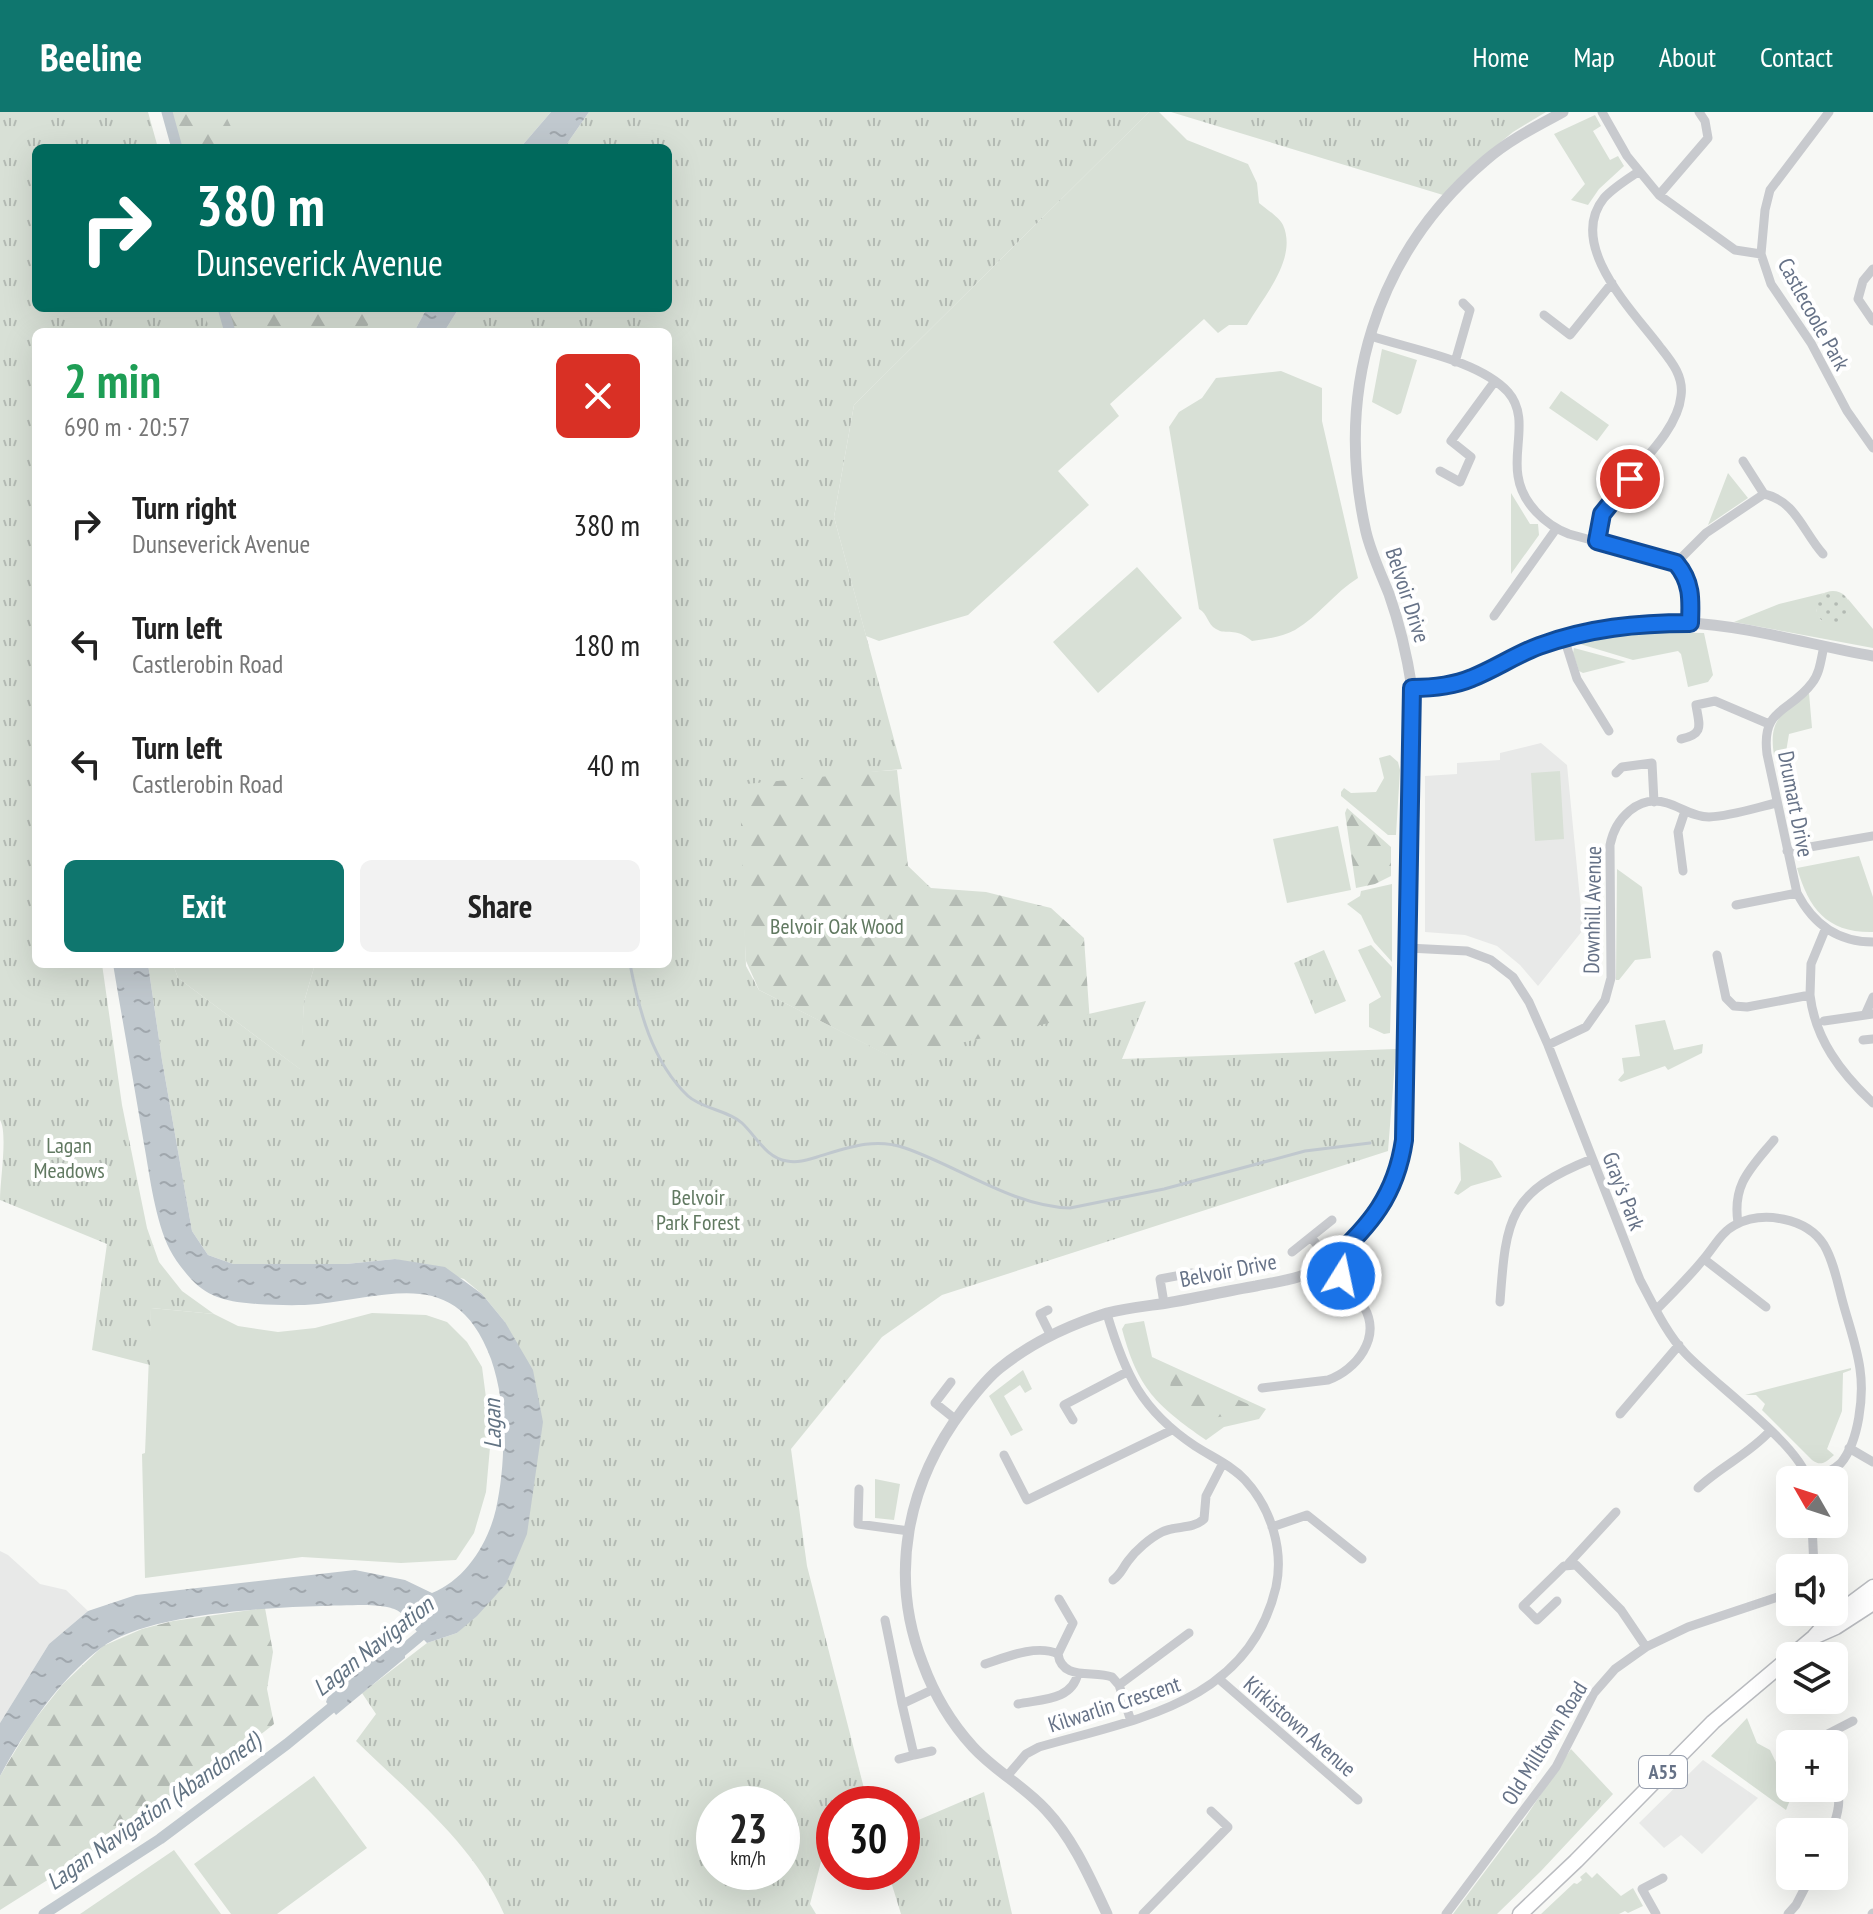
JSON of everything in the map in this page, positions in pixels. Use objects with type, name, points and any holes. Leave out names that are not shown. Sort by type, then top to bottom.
[{"type":"highway","name":"A55","points":[[1848,1606],[1873,1587]]},
{"type":"highway","name":"A55","points":[[1848,1613],[1873,1603]]},
{"type":"highway","name":"A55","points":[[1520,1914],[1721,1714],[1824,1626]]},
{"type":"street","name":"Belvoir Drive","points":[[1107,1914],[1067,1836],[1046,1809],[973,1747],[934,1689],[922,1662],[904,1580],[917,1490],[927,1465],[955,1419],[1000,1368],[1051,1336],[1107,1314],[1299,1276],[1330,1262],[1374,1218],[1393,1185],[1400,1165],[1407,1099],[1412,688],[1401,630],[1367,535],[1356,472],[1355,410],[1360,371],[1375,320],[1395,274],[1437,210],[1486,160],[1563,112]]},
{"type":"street","points":[[1602,112],[1638,172],[1659,195],[1735,250],[1761,254]]},
{"type":"street","points":[[1659,195],[1708,138],[1699,112]]},
{"type":"street","name":"Castlecoole Park","points":[[1829,112],[1770,190],[1761,254],[1771,284],[1811,343],[1847,411],[1873,448]]},
{"type":"street","points":[[1597,541],[1602,514],[1678,412],[1681,397],[1682,386],[1674,365],[1602,268],[1593,242],[1596,217],[1605,198],[1638,172]]},
{"type":"street","points":[[1873,269],[1863,281],[1858,299],[1873,321]]},
{"type":"street","points":[[1544,315],[1570,335],[1612,283]]},
{"type":"street","points":[[1455,362],[1470,310],[1463,303]]},
{"type":"street","points":[[1371,336],[1455,362],[1495,381],[1515,402],[1519,413],[1518,477],[1534,509],[1556,529],[1676,563],[1689,584],[1690,623]]},
{"type":"street","points":[[1440,471],[1460,482],[1471,457],[1451,441],[1495,381]]},
{"type":"street","points":[[1743,461],[1764,494],[1784,501],[1801,520],[1810,540],[1823,554]]},
{"type":"street","points":[[1676,563],[1706,533],[1764,494]]},
{"type":"street","points":[[1494,616],[1556,529]]},
{"type":"street","points":[[1412,688],[1445,686],[1470,679],[1535,647],[1564,638],[1647,623],[1690,623],[1873,656]]},
{"type":"street","points":[[1564,638],[1577,679],[1609,731]]},
{"type":"street","name":"Drumart Drive","points":[[1824,646],[1813,683],[1779,710],[1769,724],[1765,740],[1797,893],[1803,905],[1825,930]]},
{"type":"street","points":[[1681,739],[1693,737],[1698,732],[1700,726],[1696,705],[1715,701],[1769,724]]},
{"type":"street","points":[[1616,773],[1622,767],[1652,763],[1654,802],[1664,802],[1708,817],[1776,803]]},
{"type":"street","name":"Downhill Avenue","points":[[1548,1045],[1586,1027],[1605,1000],[1611,978],[1610,845],[1613,831],[1626,813],[1654,802]]},
{"type":"street","points":[[1683,871],[1678,832],[1685,811]]},
{"type":"street","points":[[1787,851],[1873,836]]},
{"type":"street","points":[[1736,905],[1797,893]]},
{"type":"street","points":[[1873,942],[1854,940],[1825,930],[1811,964],[1810,995],[1814,1020],[1827,1047],[1848,1078],[1873,1103]]},
{"type":"street","name":"Gray's Park","points":[[1408,948],[1456,950],[1491,960],[1513,977],[1529,1002],[1548,1045],[1640,1280],[1656,1310],[1679,1345],[1717,1384],[1789,1448],[1803,1466]]},
{"type":"street","points":[[1717,955],[1726,998],[1734,1006],[1747,1007],[1810,995]]},
{"type":"street","points":[[1824,1021],[1869,1014],[1873,997]]},
{"type":"street","points":[[1738,1223],[1735,1198],[1740,1185],[1774,1140]]},
{"type":"street","points":[[1500,1302],[1510,1228],[1522,1202],[1531,1191],[1554,1176],[1592,1159]]},
{"type":"street","points":[[1656,1310],[1723,1235],[1738,1223],[1768,1218],[1793,1221],[1816,1236],[1824,1246],[1839,1287],[1860,1369],[1858,1417],[1849,1448],[1838,1466]]},
{"type":"street","points":[[1292,1252],[1332,1220]]},
{"type":"street","points":[[1262,1388],[1281,1391],[1338,1377],[1355,1365],[1366,1347],[1370,1326],[1364,1306],[1311,1237]]},
{"type":"street","points":[[1704,1259],[1766,1307]]},
{"type":"street","points":[[1164,1303],[1160,1279],[1192,1273]]},
{"type":"street","points":[[1048,1310],[1040,1314],[1051,1336]]},
{"type":"street","name":"Kilwarlin Crescent","points":[[1008,1775],[1026,1754],[1039,1747],[1182,1703],[1219,1679],[1255,1640],[1270,1607],[1278,1577],[1279,1564],[1272,1527],[1246,1481],[1172,1430],[1149,1409],[1127,1372],[1107,1314]]},
{"type":"street","points":[[1620,1414],[1679,1345]]},
{"type":"street","points":[[1073,1420],[1064,1405],[1127,1372]]},
{"type":"street","points":[[951,1382],[935,1403],[955,1419]]},
{"type":"street","points":[[1004,1455],[1027,1500],[1172,1430]]},
{"type":"street","points":[[1698,1488],[1770,1431]]},
{"type":"street","points":[[1849,1448],[1873,1462]]},
{"type":"street","points":[[1113,1580],[1122,1573],[1135,1552],[1158,1534],[1173,1528],[1193,1526],[1204,1519],[1206,1496],[1223,1463]]},
{"type":"street","points":[[859,1489],[858,1524],[909,1531]]},
{"type":"street","points":[[1557,1601],[1537,1620],[1523,1606],[1569,1563],[1616,1512]]},
{"type":"street","points":[[1272,1527],[1307,1515],[1362,1559]]},
{"type":"street","points":[[1569,1563],[1576,1565],[1621,1610],[1646,1647]]},
{"type":"street","name":"Old Milltown Road","points":[[1446,1914],[1556,1767],[1594,1693],[1615,1669],[1646,1647],[1688,1627],[1776,1598]]},
{"type":"street","points":[[1059,1599],[1073,1623],[1058,1654],[1061,1665],[1071,1672],[1112,1677],[1119,1685],[1131,1721]]},
{"type":"street","points":[[885,1620],[914,1755]]},
{"type":"street","points":[[1119,1685],[1189,1633]]},
{"type":"street","points":[[985,1664],[1015,1654],[1050,1650],[1058,1654]]},
{"type":"street","points":[[1018,1704],[1065,1694],[1074,1686],[1078,1673]]},
{"type":"street","name":"Kirkistown Avenue","points":[[1219,1679],[1358,1800]]},
{"type":"street","points":[[902,1704],[934,1689]]},
{"type":"street","points":[[1836,1730],[1853,1721]]},
{"type":"street","points":[[899,1759],[932,1751]]},
{"type":"street","points":[[1143,1914],[1228,1827],[1211,1811]]},
{"type":"street","points":[[1656,1914],[1642,1889],[1663,1878]]},
{"type":"street","points":[[1788,1914],[1804,1890]]},
{"type":"shaded area","points":[[1541,743],[1567,765],[1583,930],[1538,986],[1520,965],[1497,946],[1465,935],[1425,932],[1425,776],[1457,774],[1457,763],[1500,760],[1500,753]]},
{"type":"shaded area","points":[[0,1551],[40,1584],[66,1590],[88,1611],[49,1644],[0,1723]]},
{"type":"shaded area","points":[[1703,1760],[1758,1798],[1702,1854],[1681,1835],[1664,1848],[1639,1823]]},
{"type":"green space","name":"Lagan Meadows","points":[[0,112],[148,112],[157,144],[32,144],[32,312],[204,312],[209,328],[32,328],[32,968],[103,968],[122,1105],[147,1228],[159,1262],[182,1291],[214,1314],[151,1308],[150,1365],[92,1350],[107,1244],[0,1200],[4,1146],[0,1120]]},
{"type":"green space","points":[[170,112],[224,112],[239,144],[180,144]]},
{"type":"green space","points":[[175,112],[551,112],[523,144],[184,144]]},
{"type":"green space","name":"Belvoir Park Forest","points":[[589,112],[1149,112],[854,405],[834,517],[902,769],[746,784],[740,796],[746,966],[759,990],[894,1058],[1146,1001],[1122,1059],[1396,1049],[1388,1151],[942,1295],[882,1337],[791,1449],[807,1566],[863,1786],[816,1786],[816,1881],[810,1904],[816,1914],[504,1914],[476,1865],[458,1842],[356,1741],[376,1714],[362,1693],[427,1643],[457,1633],[506,1584],[505,1322],[482,1294],[464,1279],[395,1259],[346,1264],[233,1264],[208,1255],[192,1231],[149,968],[174,968],[178,978],[300,1069],[304,1002],[314,968],[672,968],[672,328],[446,328],[456,312],[672,312],[672,144],[567,144]]},
{"type":"green space","points":[[1149,112],[1159,112],[1187,140],[1248,164],[1257,183],[1259,203],[1283,225],[1286,251],[1277,277],[1247,325],[1229,325],[1218,333],[1204,319],[1110,404],[1119,416],[1058,471],[1089,505],[968,615],[879,641],[866,636],[834,517],[854,405]]},
{"type":"green space","points":[[1171,112],[1546,112],[1513,132],[1468,169],[1443,195]]},
{"type":"green space","points":[[1595,115],[1601,126],[1593,131],[1610,160],[1618,156],[1624,166],[1599,189],[1588,205],[1571,200],[1585,184],[1554,134]]},
{"type":"green space","points":[[190,312],[373,312],[367,328],[196,328]]},
{"type":"green space","points":[[232,312],[425,312],[416,328],[238,328]]},
{"type":"green space","points":[[1382,349],[1417,360],[1401,413],[1397,415],[1372,402]]},
{"type":"green space","points":[[1281,371],[1322,388],[1322,421],[1358,578],[1295,630],[1252,641],[1236,632],[1216,629],[1199,609],[1169,427],[1179,412],[1202,398],[1216,378]]},
{"type":"green space","points":[[1561,391],[1609,425],[1597,441],[1549,408]]},
{"type":"green space","points":[[1728,473],[1748,498],[1708,525]]},
{"type":"green space","points":[[1511,493],[1530,524],[1538,524],[1539,535],[1511,574]]},
{"type":"green space","points":[[1137,567],[1182,618],[1098,693],[1053,642]]},
{"type":"green space","points":[[1833,591],[1845,596],[1850,608],[1845,620],[1833,625],[1821,620],[1816,608],[1821,596]]},
{"type":"green space","points":[[1828,592],[1823,594],[1816,610],[1821,621],[1849,614],[1848,599],[1873,629],[1873,648],[1734,622],[1779,604]]},
{"type":"green space","points":[[1658,632],[1704,633],[1713,675],[1708,682],[1688,687],[1678,651],[1633,660],[1580,644],[1600,638]]},
{"type":"green space","points":[[1574,648],[1626,662],[1583,673],[1579,671]]},
{"type":"green space","points":[[1809,693],[1812,728],[1789,734],[1786,752],[1780,756],[1774,755],[1773,733],[1776,724],[1785,712]]},
{"type":"green space","points":[[1390,755],[1398,762],[1400,770],[1396,835],[1388,835],[1341,796],[1344,788],[1351,793],[1376,792],[1384,778],[1379,758]]},
{"type":"green space","name":"Belvoir Oak Wood","points":[[897,770],[908,866],[931,888],[986,892],[1051,908],[1084,938],[1091,1037],[915,1075],[887,1055],[759,990],[746,961],[736,801],[746,779]]},
{"type":"green space","points":[[1560,771],[1564,839],[1535,841],[1531,773]]},
{"type":"green space","points":[[1347,808],[1391,847],[1391,876],[1375,884],[1356,888],[1345,813]]},
{"type":"green space","points":[[1338,826],[1351,890],[1287,903],[1273,839]]},
{"type":"green space","points":[[1859,856],[1873,897],[1873,932],[1843,928],[1822,916],[1807,895],[1797,868]]},
{"type":"green space","points":[[1617,869],[1642,887],[1651,958],[1635,960],[1619,980],[1616,980]]},
{"type":"green space","points":[[1392,884],[1392,962],[1374,942],[1361,915],[1347,904],[1360,896],[1361,891]]},
{"type":"green space","points":[[1371,945],[1392,967],[1390,1033],[1384,1034],[1369,1027],[1369,1004],[1381,997],[1358,950]]},
{"type":"green space","points":[[1324,950],[1346,1001],[1315,1014],[1294,963]]},
{"type":"green space","points":[[174,968],[314,968],[304,1002],[301,1070],[178,978]]},
{"type":"green space","points":[[1665,1020],[1674,1050],[1703,1044],[1702,1053],[1668,1070],[1665,1066],[1621,1082],[1618,1080],[1624,1073],[1622,1058],[1640,1056],[1635,1025]]},
{"type":"green space","points":[[1459,1142],[1492,1161],[1502,1177],[1471,1186],[1458,1195],[1454,1193],[1461,1180]]},
{"type":"green space","points":[[151,1308],[214,1314],[238,1326],[278,1332],[315,1328],[372,1313],[426,1315],[447,1322],[467,1342],[482,1367],[491,1436],[486,1492],[474,1533],[456,1560],[401,1563],[302,1557],[145,1578],[142,1454],[145,1453]]},
{"type":"green space","points":[[1144,1321],[1152,1357],[1266,1409],[1259,1419],[1224,1427],[1206,1440],[1174,1416],[1151,1394],[1128,1350],[1122,1329],[1125,1324]]},
{"type":"green space","points":[[1851,1368],[1843,1373],[1842,1411],[1827,1449],[1834,1455],[1823,1463],[1812,1460],[1762,1410],[1765,1404],[1756,1395],[1745,1395]]},
{"type":"green space","points":[[1023,1370],[1032,1389],[1025,1393],[1020,1385],[1004,1396],[1023,1430],[1011,1436],[989,1396]]},
{"type":"green space","points":[[1172,1370],[1259,1409],[1189,1423],[1168,1408]]},
{"type":"green space","points":[[875,1479],[900,1484],[894,1520],[875,1518]]},
{"type":"green space","points":[[265,1608],[273,1652],[267,1689],[274,1724],[187,1792],[0,1910],[0,1776],[32,1723],[63,1684],[103,1646],[142,1629],[173,1621]]},
{"type":"green space","points":[[1747,1718],[1757,1743],[1770,1750],[1776,1762],[1776,1802],[1789,1802],[1786,1810],[1711,1756]]},
{"type":"green space","points":[[1571,1749],[1613,1794],[1497,1914],[1453,1914],[1525,1818]]},
{"type":"green space","points":[[314,1776],[367,1848],[277,1914],[231,1914],[194,1864]]},
{"type":"green space","points":[[984,1792],[1012,1914],[901,1914],[894,1890],[920,1890],[920,1819]]},
{"type":"green space","points":[[174,1850],[221,1914],[80,1914],[83,1912]]},
{"type":"green space","points":[[1586,1872],[1592,1878],[1597,1873],[1621,1896],[1633,1888],[1643,1906],[1619,1914],[1541,1914],[1574,1883],[1582,1880],[1580,1877]]},
{"type":"water","points":[[551,112],[589,112],[567,144],[523,144]]},
{"type":"water","points":[[425,312],[456,312],[446,328],[416,328]]},
{"type":"water","points":[[114,968],[149,968],[192,1231],[208,1255],[233,1264],[346,1264],[395,1259],[445,1267],[482,1294],[505,1322],[533,1370],[543,1422],[527,1534],[506,1584],[477,1616],[457,1633],[427,1643],[407,1618],[396,1610],[363,1605],[227,1612],[154,1625],[124,1635],[101,1648],[71,1675],[32,1724],[0,1776],[0,1723],[49,1644],[88,1611],[136,1595],[355,1570],[405,1580],[432,1593],[465,1570],[481,1548],[496,1509],[503,1453],[500,1395],[491,1359],[477,1330],[460,1310],[441,1299],[420,1294],[372,1296],[302,1305],[238,1302],[221,1298],[191,1279],[172,1254],[160,1225]]},
{"type":"water","points":[[396,1641],[405,1648],[405,1658],[336,1715],[326,1702],[329,1694]]},
{"type":"waterway","name":"Lagan Navigation (Abandoned)","points":[[167,112],[176,144]]},
{"type":"waterway","name":"Lagan Navigation (Abandoned)","points":[[224,312],[229,328]]},
{"type":"waterway","points":[[631,968],[649,1034],[665,1068],[676,1082],[700,1104],[736,1119],[773,1156],[787,1161],[806,1160],[861,1145],[894,1145],[1028,1201],[1070,1208],[1164,1189],[1305,1151],[1370,1143]]},
{"type":"waterway","name":"Lagan Navigation","points":[[396,1656],[432,1626]]},
{"type":"waterway","name":"Lagan Navigation (Abandoned)","points":[[44,1914],[160,1839],[342,1699]]},
{"type":"route","points":[[1341,1276],[1330,1262],[1374,1218],[1393,1185],[1404,1140],[1412,688],[1445,686],[1470,679],[1535,647],[1606,628],[1647,623],[1690,623],[1689,584],[1676,563],[1597,541],[1602,514],[1630,479]]},
{"type":"water label","name":"Lagan","points":[[492,1424]]}]
